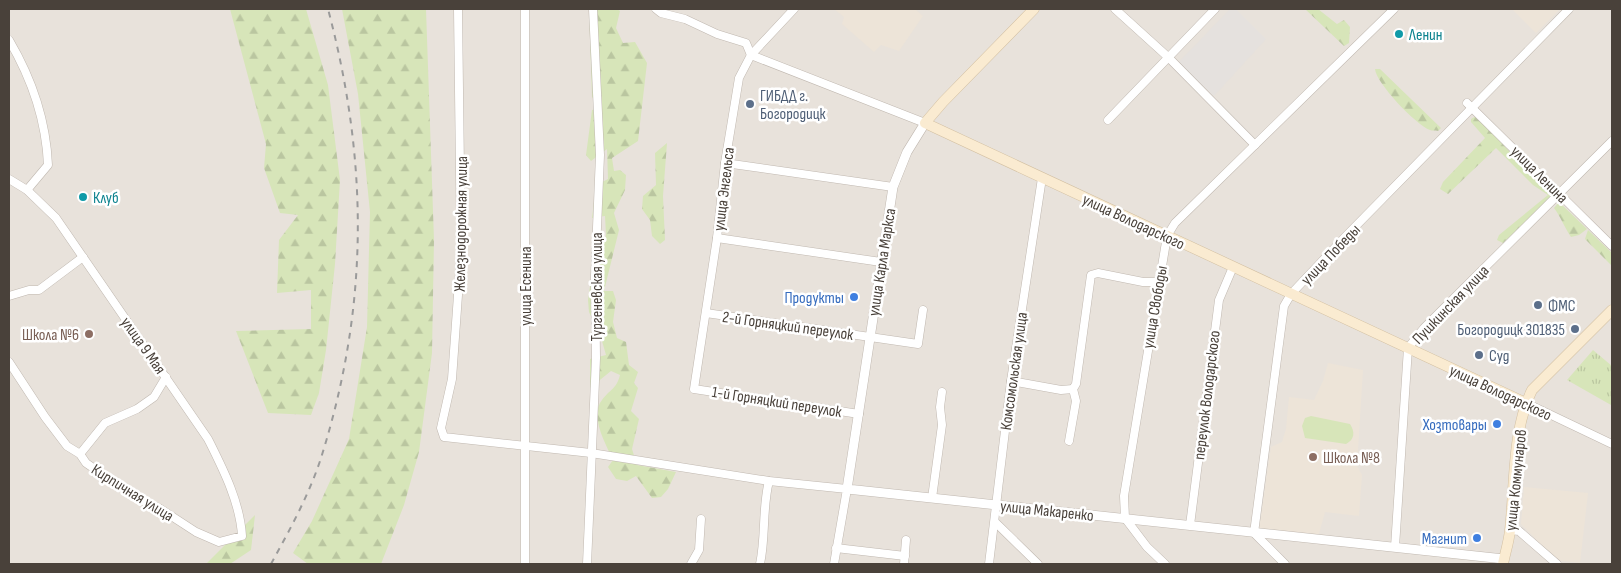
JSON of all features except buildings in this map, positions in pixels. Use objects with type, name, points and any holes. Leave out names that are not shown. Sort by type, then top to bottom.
[{"type":"main road","name":"улица Карла Маркса","points":[[926,124],[943,102],[1034,9]]},
{"type":"main road","name":"улица Володарского","points":[[926,124],[1526,403]]},
{"type":"main road","name":"улица Коммунаров","points":[[1504,562],[1510,530],[1519,432],[1526,403],[1532,390],[1612,310]]},
{"type":"street","name":"Железнодорожная улица","points":[[444,437],[441,428],[452,379],[461,253],[458,9]]},
{"type":"street","name":"улица Есенина","points":[[524,9],[525,564]]},
{"type":"street","name":"Тургеневская улица","points":[[587,564],[596,358],[595,276],[600,155],[593,9]]},
{"type":"street","name":"улица Володарского","points":[[656,9],[661,13],[677,12],[717,34],[746,43],[751,55],[926,124]]},
{"type":"street","name":"улица Энгельса","points":[[694,389],[717,238],[725,163],[739,78],[751,55],[794,9]]},
{"type":"street","points":[[1115,9],[1168,58],[1255,145]]},
{"type":"street","points":[[1108,120],[1215,9]]},
{"type":"street","name":"улица Свободы","points":[[1125,518],[1124,496],[1167,236],[1175,223],[1394,9]]},
{"type":"street","name":"улица Победы","points":[[1254,533],[1284,306],[1291,294],[1470,105],[1569,9]]},
{"type":"street","points":[[9,40],[34,90],[46,135],[48,165],[27,190]]},
{"type":"street","name":"улица Ленина","points":[[1470,105],[1612,246]]},
{"type":"street","name":"улица Карла Маркса","points":[[834,564],[859,414],[893,187],[907,152],[926,124]]},
{"type":"street","name":"Пушкинская улица","points":[[1395,547],[1408,348],[1424,328],[1612,141]]},
{"type":"street","points":[[725,163],[893,187]]},
{"type":"street","name":"Комсомольская улица","points":[[989,564],[1011,381],[1042,178]]},
{"type":"street","name":"улица 9 Мая","points":[[9,179],[27,190],[56,218],[208,439],[223,468],[241,522],[242,536]]},
{"type":"street","points":[[717,238],[881,262]]},
{"type":"street","points":[[9,296],[29,290],[39,290],[83,257]]},
{"type":"street","name":"переулок Володарского","points":[[1190,525],[1219,300],[1233,267]]},
{"type":"street","points":[[1011,381],[1061,390],[1072,389],[1076,384],[1091,275],[1098,273],[1143,282],[1158,282]]},
{"type":"street","name":"2-й Горняцкий переулок","points":[[706,313],[918,344],[923,310]]},
{"type":"street","name":"Кирпичная улица","points":[[9,362],[45,417],[67,446],[80,454],[86,463],[137,498],[158,508],[196,532],[218,542],[242,536]]},
{"type":"street","points":[[80,454],[104,423],[137,409],[154,397],[166,377]]},
{"type":"street","name":"1-й Горняцкий переулок","points":[[694,389],[859,414]]},
{"type":"street","points":[[1070,441],[1076,401],[1072,389]]},
{"type":"street","points":[[932,498],[942,425],[942,392]]},
{"type":"street","name":"улица Володарского","points":[[1526,403],[1612,444]]},
{"type":"street","name":"улица Макаренко","points":[[444,437],[591,453],[769,481],[1395,547],[1504,562]]},
{"type":"street","points":[[760,564],[764,529],[764,500],[769,481]]},
{"type":"street","points":[[1125,518],[1146,547],[1165,564]]},
{"type":"street","points":[[691,564],[699,550],[701,519]]},
{"type":"street","points":[[995,522],[1038,564]]},
{"type":"street","points":[[1510,530],[1519,531],[1557,564]]},
{"type":"street","points":[[1254,533],[1285,564]]},
{"type":"street","points":[[836,548],[905,560],[906,540]]},
{"type":"shaded area","points":[[9,9],[1612,9],[1612,564],[9,564]]},
{"type":"shaded area","points":[[834,9],[915,9],[923,16],[899,51],[881,45],[874,52],[842,24],[844,17]]},
{"type":"shaded area","points":[[1230,9],[1236,9],[1266,39],[1214,96],[1178,63]]},
{"type":"shaded area","points":[[1512,9],[1560,9],[1536,33]]},
{"type":"shaded area","name":"Школа №8","points":[[1328,363],[1363,370],[1357,466],[1362,475],[1359,516],[1325,512],[1318,537],[1259,530],[1271,447],[1282,442],[1286,429],[1289,397],[1314,400],[1323,381]]},
{"type":"shaded area","points":[[1524,487],[1588,493],[1580,563],[1556,560],[1521,524]]},
{"type":"green space","points":[[230,9],[306,9],[328,85],[340,180],[335,264],[326,350],[319,393],[311,415],[268,413],[236,331],[311,329],[311,290],[277,293],[279,240],[298,215],[280,213],[264,168],[266,144]]},
{"type":"green space","points":[[342,9],[426,9],[434,240],[432,353],[419,452],[404,505],[381,564],[308,564],[293,553],[312,521],[349,439],[367,327],[370,212],[358,94]]},
{"type":"green space","points":[[589,9],[617,9],[620,11],[616,28],[623,43],[635,42],[647,63],[638,141],[612,158],[614,171],[620,170],[626,175],[625,190],[614,213],[619,230],[604,291],[613,291],[616,300],[613,322],[617,338],[626,342],[629,365],[638,372],[634,383],[638,388],[631,411],[639,419],[632,449],[637,465],[676,472],[668,489],[661,497],[652,498],[636,476],[627,481],[616,479],[608,467],[613,460],[600,430],[597,414],[602,400],[615,387],[620,375],[611,371],[590,388],[590,359],[606,355],[589,312],[588,300],[592,273],[601,254],[606,235],[605,216],[592,218],[596,185],[608,179],[607,149],[591,161],[586,155],[592,110],[602,108],[592,97]]},
{"type":"green space","points":[[1305,9],[1318,9],[1337,24],[1344,20],[1350,27],[1349,43],[1344,46]]},
{"type":"green space","points":[[1375,69],[1380,69],[1441,128],[1438,131],[1431,130],[1416,120],[1389,93],[1382,84]]},
{"type":"green space","points":[[1476,116],[1552,196],[1503,243],[1497,240],[1499,235],[1548,195],[1533,185],[1496,148],[1448,194],[1440,189],[1443,182],[1485,138],[1471,122],[1471,119]]},
{"type":"green space","points":[[667,143],[663,196],[665,240],[660,244],[652,236],[650,220],[642,209],[643,196],[656,185],[655,153]]},
{"type":"green space","points":[[1559,202],[1587,229],[1579,235],[1571,237],[1554,208]]},
{"type":"green space","points":[[1588,230],[1612,253],[1612,266],[1585,239]]},
{"type":"green space","points":[[1593,350],[1612,366],[1611,405],[1567,380]]},
{"type":"green space","points":[[1311,416],[1350,424],[1353,430],[1353,438],[1346,444],[1305,438],[1302,426],[1305,418]]},
{"type":"green space","points":[[255,515],[251,550],[230,564],[206,564]]},
{"type":"railway","points":[[271,564],[304,501],[320,461],[336,404],[348,348],[355,292],[358,236],[351,123],[328,9]]},
{"type":"place","name":"Ленин","points":[[1399,34]]},
{"type":"place","name":"ГИБДД г. Богородицк","points":[[750,104]]},
{"type":"place","name":"Клуб","points":[[83,197]]},
{"type":"place","name":"Продукты","points":[[854,297]]},
{"type":"place","name":"ФМС","points":[[1538,305]]},
{"type":"place","name":"Богородицк 301835","points":[[1575,329]]},
{"type":"place","name":"Школа №6","points":[[89,334]]},
{"type":"place","name":"Суд","points":[[1479,355]]},
{"type":"place","name":"Хозтовары","points":[[1497,424]]},
{"type":"place","name":"Школа №8","points":[[1313,457]]},
{"type":"place","name":"Магнит","points":[[1477,538]]}]
